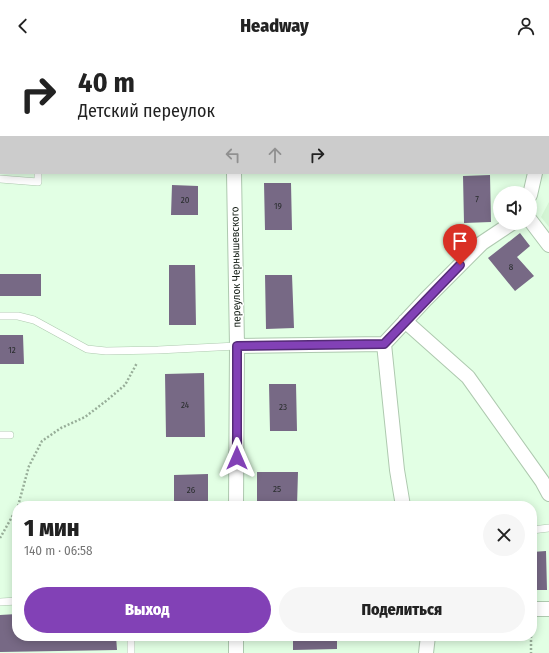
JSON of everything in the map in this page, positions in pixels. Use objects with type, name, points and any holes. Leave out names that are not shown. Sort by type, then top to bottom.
[{"type":"street","name":"переулок Чернышевского","points":[[234,174],[237,346],[236,501]]},
{"type":"street","points":[[532,186],[535,174]]},
{"type":"street","points":[[537,229],[549,245]]},
{"type":"street","points":[[237,346],[384,344],[482,243],[502,230]]},
{"type":"street","points":[[405,321],[468,377],[542,481],[549,494]]},
{"type":"street","points":[[384,344],[397,470],[402,501]]},
{"type":"street","points":[[537,610],[549,609]]},
{"type":"street","points":[[236,641],[236,653]]},
{"type":"street","points":[[426,653],[427,641]]},
{"type":"lane","points":[[0,179],[38,182],[38,174]]},
{"type":"lane","points":[[0,316],[18,316],[34,320],[87,349],[106,351],[237,346]]},
{"type":"lane","points":[[0,435],[10,435]]},
{"type":"lane","points":[[537,529],[549,528]]},
{"type":"lane","points":[[0,602],[12,601]]},
{"type":"lane","points":[[131,641],[132,653]]},
{"type":"path","points":[[19,501],[28,466],[42,441],[61,428],[85,417],[124,386],[136,367],[143,350]]},
{"type":"path","points":[[0,538],[12,517]]},
{"type":"path","points":[[531,641],[531,653]]},
{"type":"shaded area","points":[[549,202],[549,227],[541,217]]},
{"type":"building","points":[[490,175],[491,222],[464,223],[463,176]]},
{"type":"building","points":[[264,183],[291,183],[292,230],[265,230]]},
{"type":"building","points":[[172,185],[198,186],[198,215],[171,215]]},
{"type":"building","points":[[520,233],[530,246],[517,257],[534,276],[515,291],[488,258]]},
{"type":"building","points":[[169,265],[195,265],[196,325],[169,325]]},
{"type":"building","points":[[0,274],[41,274],[41,296],[0,296]]},
{"type":"building","points":[[265,275],[292,275],[294,328],[266,329]]},
{"type":"building","points":[[0,335],[23,335],[24,364],[0,364]]},
{"type":"building","points":[[204,373],[205,437],[166,437],[165,374]]},
{"type":"building","points":[[269,384],[296,384],[297,431],[270,431]]},
{"type":"building","points":[[257,472],[298,472],[297,501],[257,501]]},
{"type":"building","points":[[208,474],[208,501],[174,501],[174,475]]},
{"type":"building","points":[[546,551],[547,590],[537,590],[537,552]]},
{"type":"building","points":[[12,614],[12,641],[116,641],[117,650],[0,652],[0,615]]},
{"type":"building","points":[[293,641],[337,641],[337,649],[293,650]]},
{"type":"route","points":[[237,458],[237,346],[384,344],[460,265]]}]
